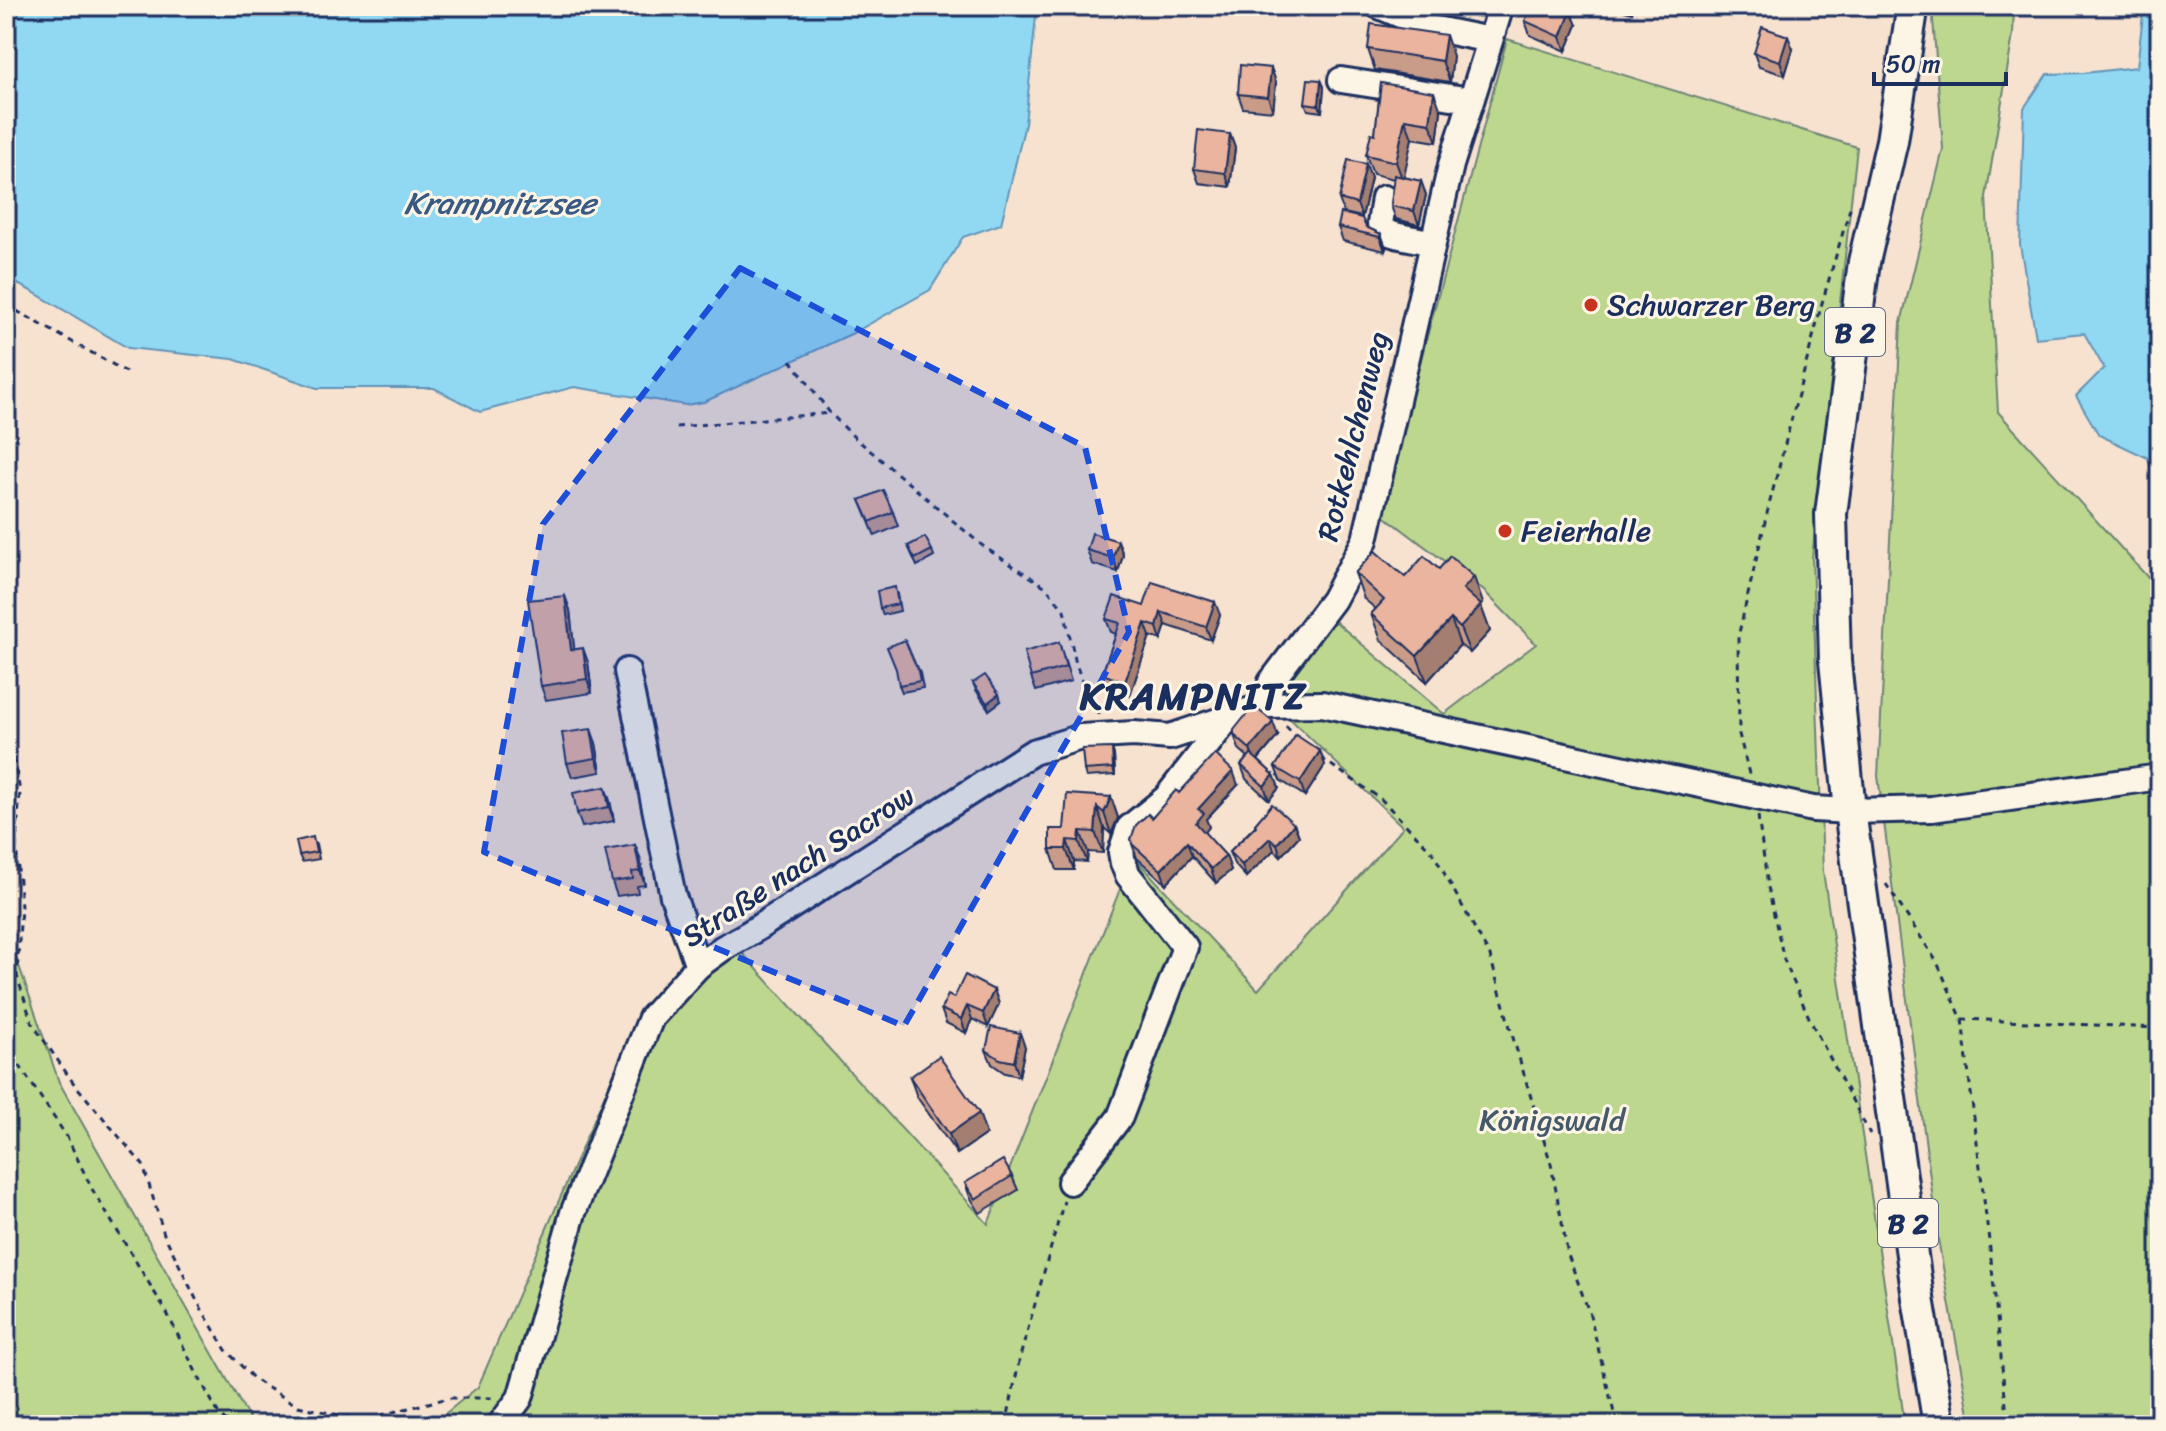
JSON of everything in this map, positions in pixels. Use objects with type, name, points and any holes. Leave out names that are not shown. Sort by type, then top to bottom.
[{"type":"main road","name":"B 2","points":[[1910,6],[1911,17],[1892,141],[1864,262],[1831,514],[1835,661],[1850,811],[1918,1298],[1939,1425]]},
{"type":"street","points":[[1379,6],[1431,28],[1490,40]]},
{"type":"street","name":"Rotkehlchenweg","points":[[1266,705],[1271,682],[1333,600],[1365,540],[1451,165],[1501,6]]},
{"type":"street","points":[[1341,80],[1471,100]]},
{"type":"street","points":[[1384,198],[1382,230],[1433,243]]},
{"type":"street","points":[[627,671],[673,896],[698,966]]},
{"type":"street","points":[[1266,705],[1322,704],[1813,809],[1932,809],[2160,777]]},
{"type":"street","name":"Straße nach Sacrow","points":[[500,1425],[520,1398],[573,1213],[651,1018],[698,966],[1033,752],[1081,737],[1134,734],[1170,737],[1266,705]]},
{"type":"street","points":[[1070,1182],[1120,1117],[1185,947],[1128,875],[1121,852],[1129,828],[1166,798],[1231,715]]},
{"type":"path","points":[[1852,201],[1769,505],[1738,637],[1739,734],[1755,797],[1768,887],[1784,960],[1811,1022],[1869,1134]]},
{"type":"path","points":[[6,305],[128,373]]},
{"type":"path","points":[[791,360],[830,413],[854,437],[984,547],[1046,587],[1064,610],[1076,664],[1092,709],[1102,715]]},
{"type":"path","points":[[676,427],[830,413]]},
{"type":"path","points":[[1266,705],[1305,747]]},
{"type":"path","points":[[6,711],[20,792],[16,844],[21,907],[17,976],[32,1023],[72,1081],[143,1165],[164,1234],[197,1301],[226,1350],[255,1380],[298,1406],[362,1420],[448,1398],[520,1398]]},
{"type":"path","points":[[1318,756],[1381,799],[1433,853],[1490,956],[1551,1164],[1568,1255],[1590,1315],[1617,1425]]},
{"type":"path","points":[[1884,882],[1937,962],[1962,1019],[2008,1425]]},
{"type":"path","points":[[1962,1019],[2160,1028]]},
{"type":"path","points":[[6,1045],[67,1137],[92,1189],[167,1313],[220,1416],[230,1425]]},
{"type":"path","points":[[1006,1425],[1020,1357],[1070,1182]]},
{"type":"highlighted area","points":[[740,268],[1085,447],[1129,632],[904,1026],[484,852],[543,524]]},
{"type":"green space","points":[[1932,6],[2014,6],[2013,35],[1986,197],[1998,412],[2160,591],[2160,1425],[1971,1425],[1938,1239],[1878,776],[1901,323],[1943,149]]},
{"type":"green space","name":"Königswald","points":[[1507,39],[1857,147],[1812,558],[1823,871],[1905,1425],[413,1425],[435,1422],[478,1387],[639,1016],[726,935],[988,1224],[1133,856],[1258,990],[1403,827],[1256,686],[1317,606],[1444,714],[1536,644],[1484,591],[1383,515],[1403,426]]},
{"type":"green space","points":[[6,928],[59,1082],[250,1420],[281,1425],[6,1425]]},
{"type":"water","name":"Krampnitzsee","points":[[6,6],[1037,6],[1025,124],[1001,224],[963,237],[930,290],[853,333],[704,402],[686,405],[574,387],[480,412],[434,388],[317,388],[233,359],[128,348],[6,278]]},
{"type":"water","points":[[2144,6],[2160,6],[2160,501],[2148,458],[2099,435],[2076,396],[2104,368],[2084,333],[2036,338],[2020,245],[2024,108],[2047,74],[2137,67]]},
{"type":"building","points":[[1531,6],[1559,6],[1571,11],[1561,37],[1525,21]]},
{"type":"building","points":[[1371,24],[1446,35],[1442,61],[1368,49]]},
{"type":"building","points":[[1762,27],[1788,36],[1780,61],[1754,53]]},
{"type":"building","points":[[1240,65],[1271,68],[1268,97],[1238,94]]},
{"type":"building","points":[[1308,79],[1321,80],[1319,105],[1305,103]]},
{"type":"building","points":[[1381,83],[1434,92],[1430,123],[1405,119],[1396,162],[1366,155],[1371,133],[1375,134]]},
{"type":"building","points":[[1198,130],[1230,134],[1225,173],[1194,169]]},
{"type":"building","points":[[1348,160],[1366,164],[1357,204],[1339,199]]},
{"type":"building","points":[[1394,175],[1421,181],[1414,211],[1391,206]]},
{"type":"building","points":[[1341,213],[1362,218],[1366,227],[1381,234],[1380,237],[1338,227]]},
{"type":"building","points":[[883,490],[893,512],[870,522],[860,500]]},
{"type":"building","points":[[1092,533],[1118,541],[1113,558],[1087,550]]},
{"type":"building","points":[[925,537],[932,550],[915,559],[908,546]]},
{"type":"building","points":[[1375,551],[1405,577],[1424,556],[1439,569],[1450,556],[1474,577],[1463,589],[1481,605],[1460,628],[1451,619],[1417,656],[1371,614],[1384,600],[1355,573]]},
{"type":"building","points":[[1152,582],[1215,602],[1206,627],[1161,612],[1157,627],[1145,623],[1125,682],[1102,674],[1120,623],[1106,619],[1114,596],[1144,606]]},
{"type":"building","points":[[895,587],[898,604],[880,608],[877,591]]},
{"type":"building","points":[[565,596],[571,650],[583,648],[587,679],[541,686],[528,600]]},
{"type":"building","points":[[905,640],[920,681],[899,685],[887,647]]},
{"type":"building","points":[[1059,642],[1066,667],[1031,677],[1024,652]]},
{"type":"building","points":[[985,675],[999,694],[987,703],[973,683]]},
{"type":"building","points":[[1256,708],[1273,722],[1250,749],[1234,735],[1234,730],[1250,710]]},
{"type":"building","points":[[591,729],[596,758],[567,763],[562,733]]},
{"type":"building","points":[[1296,735],[1320,751],[1300,782],[1275,767]]},
{"type":"building","points":[[1112,748],[1113,768],[1084,770],[1082,749]]},
{"type":"building","points":[[1215,754],[1233,771],[1198,809],[1204,813],[1196,823],[1226,856],[1211,869],[1187,842],[1161,870],[1132,844],[1136,825],[1148,814],[1152,818],[1176,790],[1179,793]]},
{"type":"building","points":[[1251,754],[1274,775],[1264,786],[1241,765]]},
{"type":"building","points":[[605,787],[609,807],[577,813],[573,793]]},
{"type":"building","points":[[1067,794],[1111,797],[1104,813],[1097,807],[1095,832],[1080,831],[1079,841],[1067,840],[1066,849],[1050,849],[1050,829],[1064,829]]},
{"type":"building","points":[[1272,804],[1294,824],[1277,844],[1270,838],[1242,865],[1229,852],[1256,826]]},
{"type":"building","points":[[313,837],[316,852],[299,855],[296,841]]},
{"type":"building","points":[[635,845],[640,871],[632,872],[633,879],[612,882],[605,850]]},
{"type":"building","points":[[965,975],[994,990],[983,1013],[967,1006],[961,1019],[941,1009],[948,995],[954,998]]},
{"type":"building","points":[[991,1027],[1020,1033],[1014,1062],[1000,1059],[986,1050]]},
{"type":"building","points":[[939,1056],[979,1113],[949,1134],[910,1077]]},
{"type":"building","points":[[1003,1160],[1012,1176],[975,1199],[965,1183]]},
{"type":"place","name":"Schwarzer Berg","points":[[1591,305]]},
{"type":"place","name":"Feierhalle","points":[[1505,531]]},
{"type":"district","name":"KRAMPNITZ","points":[[1194,696]]}]
